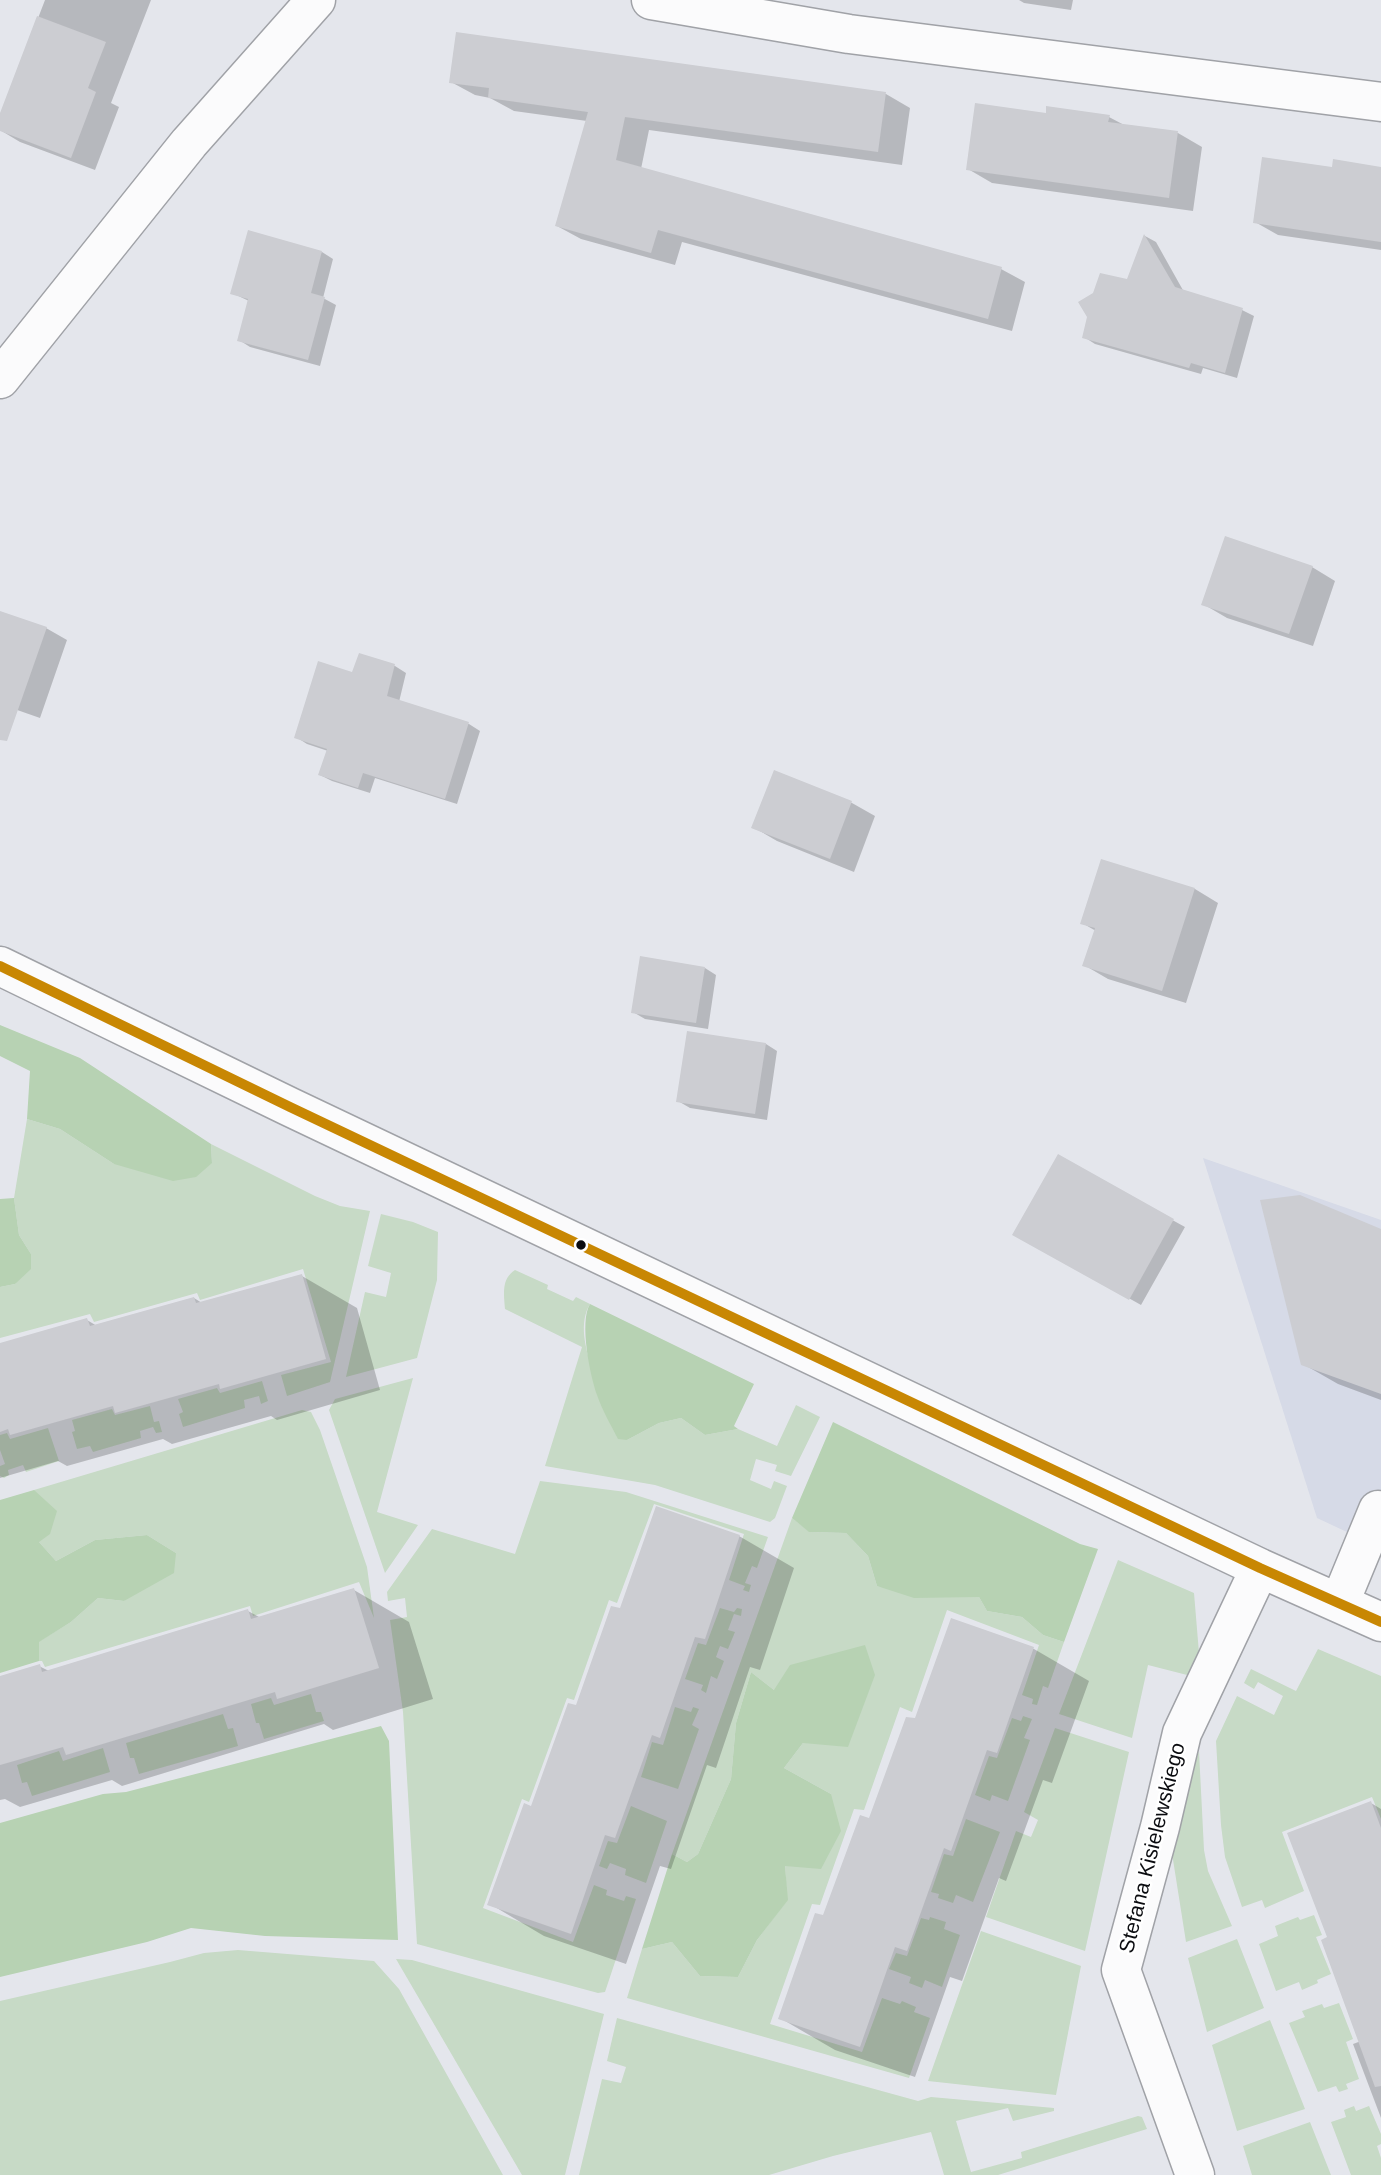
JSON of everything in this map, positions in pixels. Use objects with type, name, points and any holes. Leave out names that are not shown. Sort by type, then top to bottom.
[{"type":"street","points":[[0,379],[189,143],[316,0]]},
{"type":"street","points":[[652,0],[849,34],[1381,102]]},
{"type":"street","points":[[0,965],[290,1107],[1260,1568],[1381,1622]]},
{"type":"street","points":[[1340,1602],[1378,1510]]},
{"type":"street","name":"Stefana Kisielewskiego","points":[[1195,2175],[1122,1970],[1182,1733],[1260,1568]]},
{"type":"shaded area","points":[[1203,1158],[1381,1220],[1381,1548],[1317,1518]]},
{"type":"green space","points":[[0,1025],[80,1058],[211,1144],[212,1163],[196,1177],[173,1181],[114,1164],[60,1129],[27,1119],[30,1071],[0,1056]]},
{"type":"green space","points":[[27,1119],[60,1129],[114,1164],[212,1163],[211,1144],[315,1196],[340,1206],[370,1211],[330,1382],[287,1396],[281,1375],[331,1362],[303,1269],[200,1300],[197,1293],[94,1322],[90,1314],[0,1338],[0,1287],[15,1284],[31,1254],[19,1235],[14,1198]]},
{"type":"green space","points":[[14,1198],[19,1235],[31,1254],[31,1269],[15,1284],[0,1287],[0,1199]]},
{"type":"green space","points":[[381,1214],[438,1232],[437,1280],[417,1358],[346,1377],[365,1292],[386,1297],[391,1273],[368,1266]]},
{"type":"green space","points":[[515,1270],[548,1285],[547,1289],[573,1301],[576,1297],[590,1304],[585,1319],[584,1336],[588,1354],[602,1392],[627,1440],[659,1423],[681,1418],[705,1435],[738,1429],[777,1446],[796,1405],[820,1417],[791,1476],[775,1471],[777,1465],[756,1459],[750,1480],[771,1489],[774,1481],[787,1486],[775,1518],[770,1522],[655,1485],[545,1466],[582,1347],[505,1309],[505,1282]]},
{"type":"green space","points":[[590,1304],[754,1384],[734,1426],[738,1429],[705,1435],[681,1418],[659,1423],[627,1440],[618,1439],[599,1401],[591,1375],[585,1323]]},
{"type":"green space","points":[[413,1378],[377,1512],[418,1525],[385,1573],[329,1410],[335,1399]]},
{"type":"green space","points":[[262,1381],[268,1401],[261,1404],[259,1396],[244,1400],[245,1408],[183,1427],[179,1414],[183,1412],[178,1399],[217,1388],[220,1393]]},
{"type":"green space","points":[[150,1406],[154,1422],[159,1421],[162,1432],[156,1433],[153,1427],[140,1431],[141,1438],[93,1452],[90,1446],[77,1449],[72,1420],[112,1409],[115,1415]]},
{"type":"green space","points":[[302,1410],[311,1412],[320,1430],[367,1567],[374,1618],[359,1582],[253,1616],[250,1606],[45,1667],[42,1661],[39,1661],[38,1642],[71,1622],[98,1598],[124,1601],[176,1553],[147,1535],[95,1540],[56,1561],[39,1542],[34,1490]]},
{"type":"green space","points":[[833,1422],[1080,1544],[1098,1549],[1064,1642],[1043,1635],[1022,1617],[987,1611],[979,1597],[914,1598],[877,1586],[868,1556],[846,1533],[809,1532],[792,1518]]},
{"type":"green space","points":[[48,1428],[59,1461],[26,1472],[23,1465],[8,1470],[9,1475],[4,1478],[0,1476],[0,1466],[5,1464],[0,1450],[0,1435],[7,1433],[10,1439]]},
{"type":"green space","points":[[540,1481],[626,1492],[768,1537],[757,1568],[752,1566],[745,1583],[751,1585],[749,1592],[743,1590],[745,1586],[729,1580],[744,1534],[654,1504],[617,1603],[609,1600],[574,1700],[567,1698],[529,1802],[522,1799],[483,1908],[573,1942],[594,1885],[607,1890],[606,1895],[624,1901],[626,1896],[636,1899],[605,1992],[598,1993],[417,1944],[403,1712],[390,1620],[407,1617],[405,1598],[388,1601],[387,1592],[432,1529],[515,1554]]},
{"type":"green space","points":[[34,1490],[57,1511],[50,1534],[39,1542],[56,1561],[95,1540],[147,1535],[176,1553],[174,1573],[124,1601],[98,1598],[71,1622],[39,1642],[39,1661],[0,1673],[0,1500]]},
{"type":"green space","points":[[792,1518],[810,1532],[846,1533],[868,1556],[877,1586],[947,1596],[979,1597],[987,1611],[1022,1617],[1043,1635],[1064,1642],[1048,1688],[1043,1686],[1037,1705],[1032,1704],[1033,1699],[1022,1695],[1039,1645],[947,1610],[912,1712],[900,1707],[864,1810],[854,1809],[820,1905],[812,1904],[770,2024],[862,2052],[882,1998],[900,2004],[902,2001],[916,2007],[914,2012],[930,2018],[909,2078],[627,1998],[642,1949],[672,1942],[700,1976],[738,1977],[757,1940],[787,1900],[785,1865],[831,1794],[784,1768],[803,1743],[774,1690],[751,1672],[736,1723],[731,1779],[698,1854],[687,1862],[672,1854]]},
{"type":"green space","points":[[1118,1560],[1194,1593],[1199,1653],[1191,1676],[1148,1665],[1132,1738],[1059,1714]]},
{"type":"green space","points":[[720,1608],[734,1612],[737,1608],[742,1609],[741,1616],[734,1614],[728,1630],[735,1632],[728,1649],[720,1646],[716,1657],[724,1661],[717,1679],[711,1676],[706,1693],[701,1690],[703,1685],[685,1679],[698,1643],[706,1645]]},
{"type":"green space","points":[[865,1645],[875,1675],[848,1747],[803,1743],[784,1768],[831,1794],[841,1831],[821,1869],[785,1866],[788,1900],[757,1940],[738,1977],[700,1976],[672,1942],[642,1949],[672,1854],[687,1862],[698,1854],[731,1779],[736,1723],[751,1672],[774,1690],[790,1665]]},
{"type":"green space","points":[[1318,1649],[1381,1676],[1381,1819],[1372,1797],[1282,1832],[1304,1891],[1265,1908],[1262,1900],[1242,1907],[1225,1857],[1216,1741],[1237,1696],[1274,1715],[1283,1696],[1258,1682],[1254,1689],[1244,1683],[1251,1669],[1296,1691]]},
{"type":"green space","points":[[311,1694],[316,1712],[321,1712],[324,1721],[264,1739],[251,1704],[271,1698],[274,1705]]},
{"type":"green space","points":[[675,1707],[691,1712],[693,1707],[699,1709],[692,1725],[699,1729],[678,1789],[641,1777],[652,1742],[663,1745]]},
{"type":"green space","points":[[223,1714],[228,1729],[233,1728],[238,1746],[139,1774],[134,1758],[130,1758],[126,1743]]},
{"type":"green space","points":[[1023,1716],[1032,1719],[1024,1738],[1030,1740],[1008,1801],[992,1795],[990,1801],[975,1795],[989,1756],[997,1758],[1012,1718],[1021,1721]]},
{"type":"green space","points":[[381,1726],[389,1741],[398,1940],[265,1936],[191,1928],[147,1942],[0,1977],[0,1823],[103,1794],[126,1792]]},
{"type":"green space","points":[[1055,1728],[1129,1752],[1085,1951],[986,1917],[1016,1831],[1031,1837],[1038,1820],[1024,1812]]},
{"type":"green space","points":[[103,1748],[110,1772],[32,1796],[27,1782],[22,1783],[17,1765],[59,1751],[63,1761]]},
{"type":"green space","points":[[1199,1751],[1204,1850],[1208,1871],[1232,1926],[1186,1942],[1171,1847]]},
{"type":"green space","points":[[631,1806],[667,1821],[646,1883],[625,1875],[626,1869],[610,1863],[607,1869],[599,1866],[608,1841],[617,1843]]},
{"type":"green space","points":[[966,1819],[1000,1832],[973,1902],[956,1895],[953,1903],[938,1898],[939,1894],[931,1892],[944,1854],[953,1856]]},
{"type":"green space","points":[[1314,1915],[1322,1935],[1316,1937],[1331,1974],[1302,1990],[1299,1982],[1276,1991],[1259,1944],[1278,1936],[1275,1926],[1298,1917],[1300,1920]]},
{"type":"green space","points":[[930,1917],[946,1922],[944,1929],[960,1935],[942,1987],[925,1980],[922,1988],[909,1983],[911,1977],[889,1969],[896,1953],[907,1956],[921,1918],[929,1920]]},
{"type":"green space","points":[[981,1931],[1081,1966],[1056,2095],[928,2081]]},
{"type":"green space","points":[[1237,1939],[1264,2008],[1207,2032],[1188,1958]]},
{"type":"green space","points":[[238,1950],[374,1961],[399,1989],[503,2175],[0,2175],[0,2001],[204,1953]]},
{"type":"green space","points":[[396,1959],[412,1960],[604,2014],[565,2175],[522,2175]]},
{"type":"green space","points":[[1339,2003],[1353,2039],[1346,2042],[1359,2079],[1346,2084],[1348,2089],[1339,2092],[1336,2086],[1318,2092],[1289,2023],[1305,2017],[1302,2011],[1322,2004],[1324,2008]]},
{"type":"green space","points":[[617,2018],[918,2101],[931,2097],[1054,2108],[1054,2111],[1013,2121],[1008,2108],[956,2121],[971,2172],[1022,2158],[1021,2152],[1138,2116],[1142,2117],[1147,2129],[998,2175],[944,2175],[931,2132],[769,2175],[579,2175],[602,2079],[621,2083],[626,2067],[607,2061]]},
{"type":"green space","points":[[1270,2020],[1305,2109],[1237,2131],[1212,2045]]},
{"type":"green space","points":[[1354,2106],[1356,2111],[1369,2106],[1381,2134],[1381,2144],[1377,2146],[1381,2158],[1381,2175],[1351,2175],[1331,2122],[1346,2117],[1344,2110]]},
{"type":"green space","points":[[1310,2122],[1331,2175],[1252,2175],[1243,2146]]},
{"type":"building","points":[[37,16],[106,42],[88,88],[96,92],[71,158],[0,131],[0,113]]},
{"type":"building","points":[[456,32],[886,92],[878,152],[625,117],[616,160],[1002,267],[988,319],[658,230],[651,253],[555,226],[588,112],[488,98],[489,88],[449,83]]},
{"type":"building","points":[[975,103],[1046,113],[1046,106],[1110,115],[1108,122],[1178,131],[1169,198],[966,170]]},
{"type":"building","points":[[1262,157],[1332,167],[1333,159],[1381,167],[1381,242],[1253,223]]},
{"type":"building","points":[[248,230],[322,251],[311,293],[325,297],[308,360],[237,341],[248,299],[230,294]]},
{"type":"building","points":[[1144,234],[1175,287],[1243,308],[1225,373],[1191,363],[1189,368],[1082,338],[1087,317],[1078,302],[1093,293],[1100,273],[1127,279]]},
{"type":"building","points":[[1225,536],[1313,566],[1289,634],[1201,605]]},
{"type":"building","points":[[0,611],[47,627],[7,741],[0,740]]},
{"type":"building","points":[[359,653],[395,664],[387,696],[469,722],[445,799],[363,773],[358,788],[318,775],[327,749],[294,738],[318,661],[352,672]]},
{"type":"building","points":[[774,770],[852,801],[830,859],[751,828]]},
{"type":"building","points":[[1101,859],[1195,888],[1162,991],[1082,966],[1095,928],[1080,924]]},
{"type":"building","points":[[640,956],[705,967],[696,1023],[631,1013]]},
{"type":"building","points":[[687,1031],[766,1043],[755,1114],[676,1102]]},
{"type":"building","points":[[1058,1154],[1174,1219],[1129,1300],[1012,1235]]},
{"type":"building","points":[[1300,1195],[1381,1229],[1381,1394],[1301,1365],[1260,1200]]},
{"type":"building","points":[[302,1274],[326,1359],[220,1389],[219,1384],[115,1413],[113,1406],[10,1435],[8,1429],[0,1432],[0,1343],[87,1318],[90,1326],[194,1297],[196,1303]]},
{"type":"building","points":[[656,1506],[740,1535],[705,1639],[695,1637],[660,1738],[652,1735],[615,1838],[605,1835],[571,1934],[487,1905],[524,1803],[531,1806],[568,1703],[576,1705],[611,1606],[620,1608]]},
{"type":"building","points":[[354,1588],[379,1668],[277,1699],[275,1692],[66,1755],[63,1747],[0,1765],[0,1676],[40,1664],[42,1672],[248,1609],[251,1619]]},
{"type":"building","points":[[951,1618],[1034,1647],[997,1753],[987,1750],[951,1851],[944,1848],[907,1951],[895,1947],[860,2047],[778,2019],[815,1913],[823,1915],[860,1815],[869,1818],[906,1717],[915,1718]]},
{"type":"building","points":[[1371,1801],[1381,1828],[1381,2086],[1375,2087],[1321,1940],[1327,1937],[1287,1833]]},
{"type":"transit line","points":[[0,966],[290,1107],[1260,1568],[1381,1622]]}]
